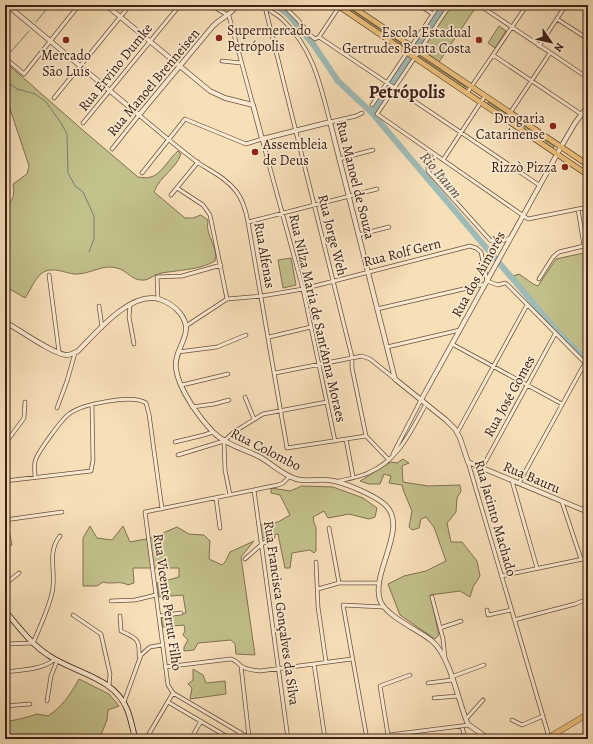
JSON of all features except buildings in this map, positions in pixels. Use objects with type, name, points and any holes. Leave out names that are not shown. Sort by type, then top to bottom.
[{"type":"main road","points":[[350,5],[588,165]]},
{"type":"main road","points":[[338,6],[588,175]]},
{"type":"main road","points":[[5,611],[41,651],[109,686],[124,702],[130,716],[135,739]]},
{"type":"main road","points":[[548,738],[588,714]]},
{"type":"street","points":[[6,5],[139,115]]},
{"type":"street","points":[[5,58],[24,74],[79,5]]},
{"type":"street","points":[[106,5],[216,94],[253,105]]},
{"type":"street","points":[[54,98],[130,5]]},
{"type":"street","name":"Rua Ervino Dumke","points":[[83,123],[180,5]]},
{"type":"street","points":[[211,5],[229,16]]},
{"type":"street","name":"Rua Manoel Brenneisen","points":[[112,149],[217,22],[229,16],[237,5]]},
{"type":"street","points":[[283,5],[314,39],[319,37],[338,6]]},
{"type":"street","points":[[419,5],[433,14]]},
{"type":"street","points":[[372,105],[439,5]]},
{"type":"street","points":[[450,5],[377,114],[528,219],[588,207]]},
{"type":"street","points":[[478,5],[588,78]]},
{"type":"street","points":[[484,9],[487,5]]},
{"type":"street","points":[[467,93],[527,5]]},
{"type":"street","points":[[539,46],[566,5]]},
{"type":"street","name":"Rua Manoel de Souza","points":[[264,6],[282,20],[308,53],[319,80],[395,379]]},
{"type":"street","name":"Rua Jorge Weh","points":[[264,6],[352,357],[352,368],[366,436]]},
{"type":"street","name":"Rua Nilza Maria de Sant'Anna Moraes","points":[[229,16],[303,289],[335,441]]},
{"type":"street","points":[[557,19],[588,39]]},
{"type":"street","points":[[319,37],[540,185]]},
{"type":"street","points":[[510,113],[550,53]]},
{"type":"street","points":[[493,55],[581,114]]},
{"type":"street","points":[[222,61],[241,63]]},
{"type":"street","points":[[443,160],[485,96]]},
{"type":"street","name":"Rua dos Aimorés","points":[[392,457],[421,400],[560,147],[581,114],[588,106]]},
{"type":"street","points":[[142,174],[185,119],[246,144],[362,113]]},
{"type":"street","name":"Rua Alfenas","points":[[139,115],[169,140],[229,184],[236,191],[245,208],[262,296],[287,448],[335,441]]},
{"type":"street","points":[[339,159],[373,150]]},
{"type":"street","points":[[436,155],[428,167],[428,171],[490,240],[497,243],[510,238]]},
{"type":"street","points":[[171,195],[198,162]]},
{"type":"street","points":[[177,188],[203,205],[210,214],[227,299]]},
{"type":"street","points":[[248,222],[377,189]]},
{"type":"street","points":[[539,279],[553,258],[559,252],[586,246],[578,209]]},
{"type":"street","points":[[358,235],[388,227]]},
{"type":"street","name":"Rua Rolf Gern","points":[[186,326],[227,299],[262,296],[303,289],[473,246],[481,252],[486,282]]},
{"type":"street","points":[[158,299],[157,277],[182,276],[221,265]]},
{"type":"street","points":[[48,275],[59,352]]},
{"type":"street","points":[[377,309],[486,282],[498,285],[505,283],[588,366]]},
{"type":"street","points":[[5,322],[59,352],[68,355],[75,353],[117,313],[130,305],[146,299],[158,299],[172,306],[179,312],[186,326]]},
{"type":"street","points":[[130,305],[129,317],[134,344]]},
{"type":"street","points":[[457,433],[527,305]]},
{"type":"street","points":[[99,306],[102,327]]},
{"type":"street","name":"Rua Colombo","points":[[186,326],[185,337],[178,352],[175,366],[192,407],[213,432],[224,441],[258,456],[290,476],[302,480],[330,480],[339,482],[350,486],[388,506],[394,522],[379,583],[379,598],[383,607]]},
{"type":"street","points":[[269,336],[311,327]]},
{"type":"street","points":[[387,347],[460,330]]},
{"type":"street","name":"Rua José Gomes","points":[[482,468],[555,334]]},
{"type":"street","points":[[178,352],[217,347],[246,335]]},
{"type":"street","points":[[452,344],[562,404]]},
{"type":"street","points":[[56,408],[67,381],[75,353]]},
{"type":"street","points":[[275,373],[352,357]]},
{"type":"street","name":"Rua Jacinto Machado","points":[[352,357],[366,357],[446,420],[457,433],[468,462],[543,716],[548,738]]},
{"type":"street","points":[[519,483],[585,363]]},
{"type":"street","points":[[182,385],[228,374]]},
{"type":"street","points":[[245,397],[254,419]]},
{"type":"street","points":[[35,477],[34,467],[36,459],[65,418],[72,413],[92,405],[127,400],[139,400],[146,404],[149,414],[162,509],[278,485],[290,476]]},
{"type":"street","points":[[192,407],[229,400]]},
{"type":"street","points":[[5,444],[24,418],[25,402]]},
{"type":"street","points":[[178,455],[224,441],[263,414],[326,402]]},
{"type":"street","name":"Rua dos Aimorés","points":[[339,482],[369,473],[389,460],[408,437],[426,404]]},
{"type":"street","points":[[5,481],[91,471],[93,460],[92,405]]},
{"type":"street","points":[[175,442],[213,432]]},
{"type":"street","points":[[335,441],[366,436],[389,460]]},
{"type":"street","points":[[346,439],[353,478]]},
{"type":"street","points":[[224,441],[225,470],[230,495]]},
{"type":"street","name":"Rua Bauru","points":[[468,462],[588,512]]},
{"type":"street","points":[[512,481],[537,568]]},
{"type":"street","name":"Rua Francisca Gonçalves da Silva","points":[[254,490],[288,739]]},
{"type":"street","points":[[216,498],[220,528]]},
{"type":"street","points":[[562,502],[581,559]]},
{"type":"street","name":"Rua Vicente Perrut Filho","points":[[162,509],[145,512],[165,667],[168,685],[173,693]]},
{"type":"street","points":[[10,544],[5,520],[62,512]]},
{"type":"street","points":[[329,528],[339,583]]},
{"type":"street","points":[[5,644],[33,643],[52,595],[54,578],[53,550],[54,544],[60,536]]},
{"type":"street","points":[[245,559],[262,544],[273,537]]},
{"type":"street","points":[[501,576],[588,558]]},
{"type":"street","points":[[316,562],[318,607],[326,662]]},
{"type":"street","points":[[5,584],[19,573]]},
{"type":"street","points":[[318,589],[339,583],[379,583]]},
{"type":"street","points":[[111,601],[135,600],[156,595]]},
{"type":"street","points":[[432,596],[444,645],[445,660]]},
{"type":"street","points":[[514,620],[575,604],[588,599]]},
{"type":"street","points":[[367,738],[343,605],[383,607],[431,640],[439,648],[445,660],[469,725],[489,739]]},
{"type":"street","points":[[487,610],[488,615],[511,610]]},
{"type":"street","points":[[159,616],[181,613]]},
{"type":"street","points":[[73,615],[101,634],[110,674],[109,686]]},
{"type":"street","points":[[120,616],[121,631],[132,636],[138,641],[140,648],[139,658],[124,702]]},
{"type":"street","points":[[440,628],[461,621]]},
{"type":"street","points":[[139,658],[150,648],[162,645]]},
{"type":"street","points":[[165,667],[230,659],[235,660],[240,666],[250,738]]},
{"type":"street","points":[[240,666],[253,670],[279,669],[352,659]]},
{"type":"street","points":[[5,672],[40,667],[56,660]]},
{"type":"street","points":[[47,701],[51,676],[56,660]]},
{"type":"street","points":[[314,664],[325,739]]},
{"type":"street","points":[[428,683],[452,678],[484,665]]},
{"type":"street","points":[[388,735],[380,686],[410,674]]},
{"type":"street","points":[[146,739],[173,693],[250,738]]},
{"type":"street","points":[[434,698],[458,696]]},
{"type":"street","points":[[466,719],[483,700]]},
{"type":"street","points":[[168,702],[231,739]]},
{"type":"street","points":[[5,706],[30,704]]},
{"type":"street","points":[[512,720],[522,725],[543,716]]},
{"type":"street","points":[[191,739],[201,722]]},
{"type":"street","points":[[357,739],[469,725]]},
{"type":"street","points":[[462,726],[465,739]]},
{"type":"street","points":[[236,739],[240,732]]},
{"type":"shaded area","points":[[344,5],[406,47],[405,48],[344,7]]},
{"type":"shaded area","points":[[451,5],[473,5],[476,7],[439,62],[422,48]]},
{"type":"shaded area","points":[[499,26],[506,31],[495,48],[488,43]]},
{"type":"shaded area","points":[[419,56],[466,88],[465,89],[418,58]]},
{"type":"shaded area","points":[[5,65],[11,67],[138,177],[152,177],[157,174],[178,151],[181,154],[179,159],[160,181],[154,192],[185,218],[193,218],[201,215],[208,220],[209,234],[215,249],[215,261],[196,268],[160,273],[143,280],[138,280],[120,269],[112,267],[78,274],[51,270],[39,275],[25,298],[7,288],[5,289],[5,208],[13,198],[13,184],[27,174],[29,166],[5,94]]},
{"type":"shaded area","points":[[488,102],[554,147],[553,148],[488,105]]},
{"type":"shaded area","points":[[588,252],[588,360],[544,315],[513,276],[519,274],[531,283],[538,286],[556,259]]},
{"type":"shaded area","points":[[291,258],[296,285],[283,288],[278,260]]},
{"type":"shaded area","points":[[403,459],[409,463],[402,466],[403,482],[428,486],[460,485],[461,491],[457,498],[456,512],[447,523],[451,542],[462,542],[477,561],[480,576],[473,587],[470,597],[460,591],[430,595],[439,635],[435,639],[400,615],[388,584],[404,576],[426,571],[446,561],[434,527],[426,517],[421,519],[419,528],[412,530],[409,527],[412,511],[402,485],[389,483],[391,476],[384,474],[380,484],[369,484],[360,481],[391,462],[397,463]]},
{"type":"shaded area","points":[[302,486],[333,487],[363,498],[377,508],[375,517],[369,519],[349,514],[328,518],[324,511],[313,517],[316,527],[316,551],[314,553],[310,550],[292,553],[290,568],[285,568],[278,534],[262,538],[260,525],[278,522],[290,515],[280,495],[271,493],[271,488],[290,491]]},
{"type":"shaded area","points":[[90,526],[97,538],[112,540],[123,526],[130,542],[151,538],[177,527],[189,534],[204,535],[210,541],[209,559],[222,565],[230,552],[254,541],[241,557],[255,655],[236,654],[235,644],[231,640],[198,643],[194,650],[184,651],[184,647],[188,640],[183,635],[185,631],[184,625],[163,627],[161,618],[186,613],[183,595],[159,597],[157,583],[179,577],[179,568],[133,568],[134,583],[128,585],[122,583],[103,582],[97,586],[83,586],[83,538]]},
{"type":"shaded area","points":[[193,669],[203,675],[206,683],[225,681],[226,694],[190,699],[192,688],[188,684],[193,680]]},
{"type":"shaded area","points":[[79,679],[109,694],[119,706],[108,710],[107,720],[100,737],[102,739],[5,739],[5,722],[37,714],[48,716],[66,700]]},
{"type":"waterway","points":[[36,22],[50,5]]},
{"type":"waterway","name":"Rio Itaum","points":[[276,5],[288,14],[313,44],[338,81],[372,113],[556,330],[588,362]]},
{"type":"waterway","points":[[417,46],[445,5]]},
{"type":"waterway","points":[[8,55],[29,31]]},
{"type":"waterway","points":[[372,113],[409,58]]},
{"type":"waterway","points":[[5,77],[9,83],[17,89],[35,94],[46,102],[67,134],[68,173],[75,186],[83,192],[94,216],[94,239],[89,252]]},
{"type":"place","name":"Supermercado Petrópolis","points":[[219,38]]},
{"type":"place","name":"Mercado São Luís","points":[[66,40]]},
{"type":"place","name":"Escola Estadual Gertrudes Benta Costa","points":[[479,40]]},
{"type":"place","name":"Drogaria Catarinense","points":[[553,126]]},
{"type":"place","name":"Assembleia de Deus","points":[[255,152]]},
{"type":"place","name":"Rizzò Pizza","points":[[565,167]]},
{"type":"district","name":"Petrópolis","points":[[407,92]]}]
